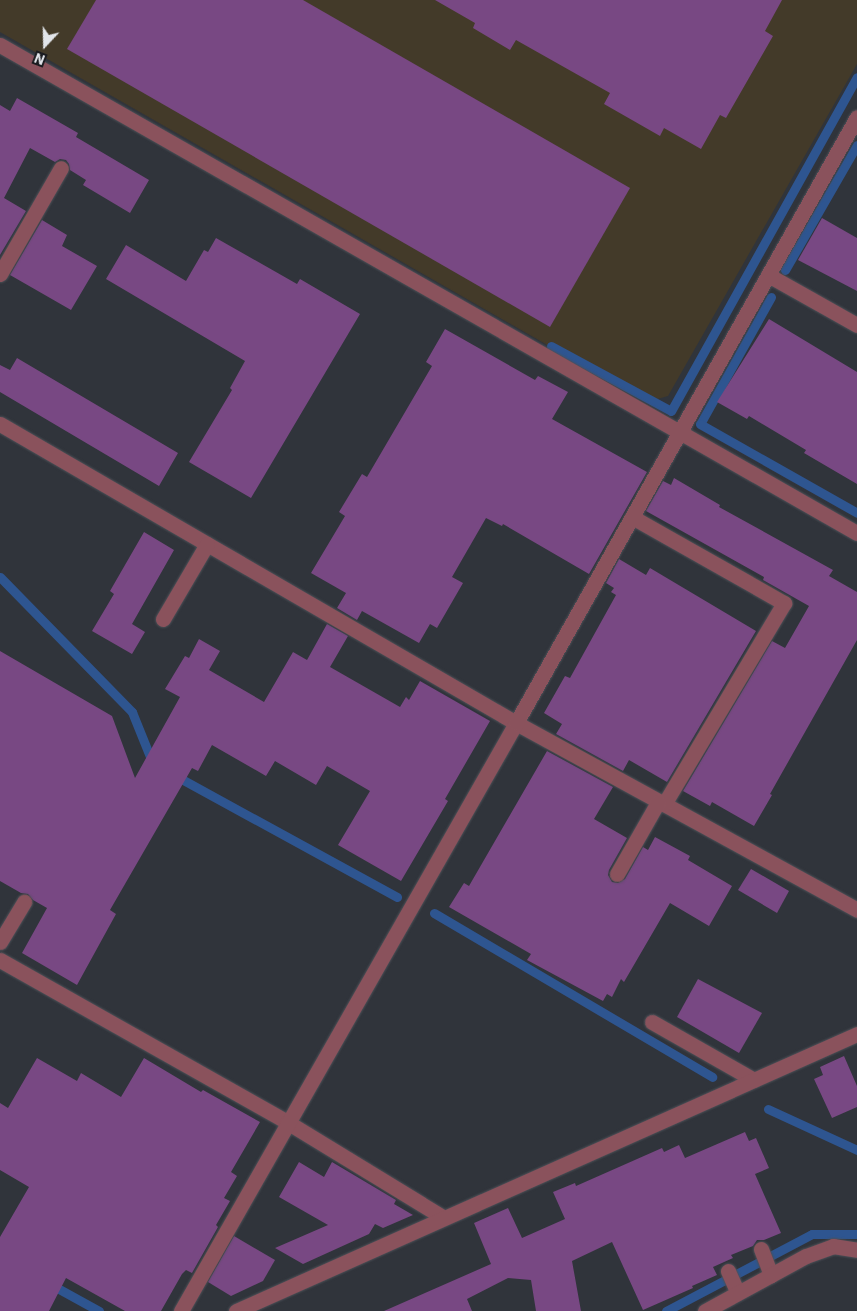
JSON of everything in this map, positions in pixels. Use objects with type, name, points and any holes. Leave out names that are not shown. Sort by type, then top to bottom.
[{"type":"street","points":[[0,45],[857,533]]},
{"type":"street","points":[[181,1311],[516,723],[857,117]]},
{"type":"street","points":[[0,274],[61,168]]},
{"type":"street","points":[[768,275],[857,325]]},
{"type":"street","points":[[0,425],[516,723],[857,910]]},
{"type":"street","points":[[617,874],[784,603],[632,518]]},
{"type":"street","points":[[163,619],[206,544]]},
{"type":"street","points":[[0,942],[24,902]]},
{"type":"street","points":[[0,960],[287,1122],[444,1218]]},
{"type":"street","points":[[652,1022],[754,1080]]},
{"type":"street","points":[[236,1311],[857,1034]]},
{"type":"street","points":[[705,1311],[806,1256],[833,1246],[857,1250]]},
{"type":"street","points":[[761,1249],[771,1275]]},
{"type":"street","points":[[728,1271],[738,1293]]},
{"type":"shaded area","points":[[0,0],[857,0],[857,64],[668,396],[647,402],[0,32]]},
{"type":"building","points":[[96,0],[303,0],[630,188],[550,327],[67,49]]},
{"type":"building","points":[[435,0],[782,0],[765,31],[773,36],[726,118],[720,115],[701,149],[664,128],[660,136],[604,104],[610,93],[516,40],[510,50],[473,28],[475,23]]},
{"type":"building","points":[[17,98],[78,133],[76,137],[149,180],[130,213],[83,185],[86,180],[70,170],[66,160],[60,159],[55,162],[30,148],[4,198],[26,211],[0,255],[0,105],[10,111]]},
{"type":"building","points":[[822,218],[857,238],[857,291],[798,260]]},
{"type":"building","points":[[42,220],[67,235],[62,246],[97,266],[71,310],[10,275]]},
{"type":"building","points":[[216,238],[297,284],[300,279],[360,314],[251,498],[189,462],[232,390],[230,388],[245,361],[106,279],[126,245],[186,281],[204,250],[208,252]]},
{"type":"building","points":[[769,319],[857,372],[857,484],[804,453],[806,450],[749,416],[747,419],[717,402]]},
{"type":"building","points":[[445,329],[535,380],[538,376],[568,392],[552,419],[647,472],[589,574],[503,524],[502,526],[486,518],[452,577],[463,583],[437,628],[430,624],[419,643],[362,611],[357,620],[337,608],[346,593],[311,573],[345,516],[339,512],[362,474],[367,477],[432,366],[426,362]]},
{"type":"building","points":[[17,358],[178,453],[159,486],[0,392],[0,365],[10,370]]},
{"type":"building","points":[[674,478],[720,505],[719,507],[833,570],[829,576],[857,592],[857,640],[770,794],[772,795],[754,826],[712,802],[710,806],[683,791],[772,641],[785,648],[809,606],[763,580],[764,577],[646,511],[663,481],[671,485]]},
{"type":"building","points":[[144,532],[174,550],[132,624],[145,632],[132,654],[92,631],[114,594],[110,591]]},
{"type":"building","points":[[619,559],[646,575],[650,568],[756,631],[667,782],[629,760],[623,771],[556,734],[562,724],[544,713],[565,676],[570,678],[616,595],[611,592],[614,588],[606,583]]},
{"type":"building","points":[[327,624],[348,636],[330,667],[400,707],[406,697],[409,700],[420,681],[490,721],[445,799],[448,801],[401,881],[338,845],[370,791],[327,766],[316,785],[275,761],[266,776],[212,745],[198,771],[192,768],[110,910],[116,914],[77,985],[22,953],[47,908],[33,900],[28,894],[21,893],[0,881],[0,651],[112,716],[135,778],[180,697],[165,689],[185,656],[189,658],[199,639],[220,651],[209,670],[264,702],[293,652],[307,660]]},
{"type":"building","points":[[547,751],[613,787],[594,819],[627,838],[609,870],[608,875],[612,882],[618,883],[625,879],[643,847],[648,850],[655,837],[690,856],[688,860],[732,886],[709,926],[670,903],[624,982],[621,979],[612,997],[607,994],[603,1001],[527,960],[531,954],[449,907],[464,883],[469,886]]},
{"type":"building","points":[[751,869],[789,891],[777,913],[738,890]]},
{"type":"building","points":[[698,979],[762,1013],[739,1053],[677,1017]]},
{"type":"building","points":[[844,1056],[857,1086],[857,1107],[832,1118],[814,1079],[823,1075],[820,1067]]},
{"type":"building","points":[[37,1058],[77,1081],[81,1073],[121,1097],[144,1058],[201,1092],[203,1090],[260,1122],[231,1172],[237,1176],[224,1198],[230,1201],[216,1225],[218,1227],[192,1273],[186,1270],[182,1274],[161,1311],[125,1311],[66,1278],[49,1311],[0,1311],[0,1237],[29,1187],[0,1170],[0,1103],[8,1108]]},
{"type":"building","points":[[745,1132],[749,1141],[756,1138],[769,1168],[755,1174],[781,1233],[764,1240],[757,1240],[753,1246],[731,1255],[733,1258],[713,1267],[717,1275],[692,1286],[693,1288],[643,1310],[612,1242],[572,1261],[581,1311],[536,1311],[531,1280],[508,1278],[467,1299],[472,1311],[384,1311],[491,1264],[474,1223],[508,1208],[522,1238],[565,1219],[553,1192],[575,1183],[576,1186],[662,1148],[664,1152],[679,1145],[685,1158]]},
{"type":"building","points":[[299,1162],[324,1177],[332,1162],[396,1200],[394,1204],[413,1215],[383,1228],[375,1224],[369,1234],[303,1264],[275,1248],[328,1225],[279,1197]]},
{"type":"building","points":[[234,1236],[275,1260],[263,1281],[231,1296],[208,1282]]},
{"type":"waterway","points":[[551,346],[671,411],[857,77]]},
{"type":"waterway","points":[[785,270],[857,145]]},
{"type":"waterway","points":[[771,297],[700,424],[857,513]]},
{"type":"waterway","points":[[0,577],[132,712],[153,764]]},
{"type":"waterway","points":[[176,776],[397,897]]},
{"type":"waterway","points":[[434,913],[712,1077]]},
{"type":"waterway","points":[[768,1109],[857,1150]]},
{"type":"waterway","points":[[666,1311],[812,1234],[857,1234]]},
{"type":"waterway","points":[[50,1284],[99,1311]]}]
